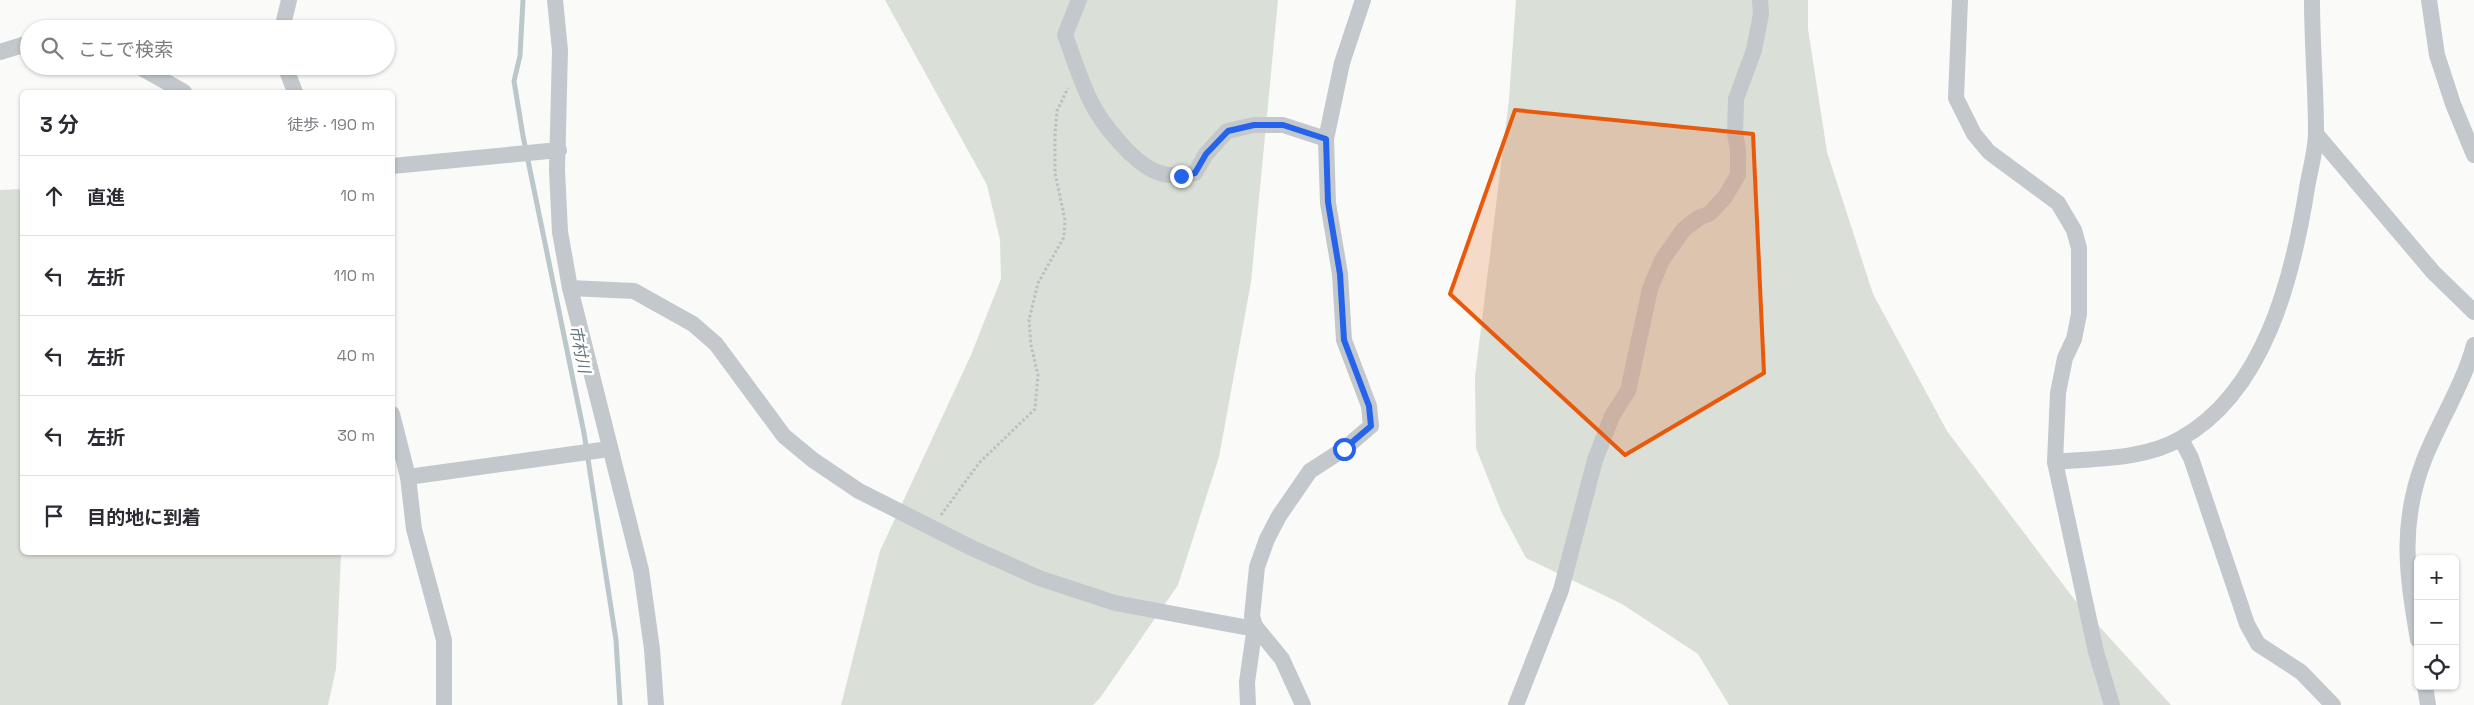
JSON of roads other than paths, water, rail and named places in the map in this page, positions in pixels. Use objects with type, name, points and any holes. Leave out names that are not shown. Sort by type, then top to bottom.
[{"type":"street","points":[[284,20],[289,0]]},
{"type":"street","points":[[555,0],[560,50],[557,170],[560,232],[570,288],[609,450],[641,570],[652,649],[656,705]]},
{"type":"street","points":[[1079,0],[1066,35],[1090,101],[1117,139],[1144,165],[1160,173],[1181,176],[1195,173],[1206,154],[1228,131],[1254,125],[1283,125],[1326,139]]},
{"type":"street","points":[[1303,705],[1282,659],[1255,626],[1252,616],[1257,567],[1279,516],[1310,471],[1344,449],[1371,426],[1369,406],[1344,340],[1340,274],[1328,202],[1326,139],[1342,63],[1363,0]]},
{"type":"street","points":[[1516,705],[1561,590],[1595,460],[1612,416],[1628,391],[1650,289],[1662,260],[1684,229],[1700,217],[1709,214],[1725,197],[1738,175],[1738,149],[1735,134],[1736,99],[1754,50],[1761,14],[1760,0]]},
{"type":"street","points":[[1960,0],[1956,98],[1974,134],[1989,152],[2058,203],[2074,230],[2079,248],[2079,314],[2074,339],[2065,358],[2058,393],[2055,462],[2096,652],[2112,705]]},
{"type":"street","points":[[2055,462],[2150,452],[2181,439],[2210,417],[2242,385],[2271,327],[2299,238],[2316,134],[2312,0]]},
{"type":"street","points":[[2429,0],[2437,55],[2453,104],[2474,155]]},
{"type":"street","points":[[0,52],[20,46]]},
{"type":"street","points":[[154,75],[180,90]]},
{"type":"street","points":[[288,75],[294,90]]},
{"type":"street","points":[[2316,134],[2433,272],[2474,312]]},
{"type":"street","points":[[395,166],[559,150]]},
{"type":"street","points":[[570,288],[634,291],[693,324],[716,344],[784,436],[813,460],[859,491],[972,548],[1039,578],[1115,603],[1244,627],[1255,626]]},
{"type":"street","points":[[2414,616],[2407,575],[2407,523],[2424,462],[2474,345]]},
{"type":"street","points":[[395,426],[408,477],[414,529],[444,640],[444,705]]},
{"type":"street","points":[[2181,439],[2191,458],[2247,624],[2258,644],[2301,672],[2333,705]]},
{"type":"street","points":[[408,477],[609,450]]},
{"type":"street","points":[[1248,705],[1247,682],[1255,626]]},
{"type":"street","points":[[2426,690],[2428,705]]},
{"type":"waterway","name":"市村川","points":[[523,0],[520,56],[514,81],[523,136],[584,433],[616,640],[620,705]]}]
